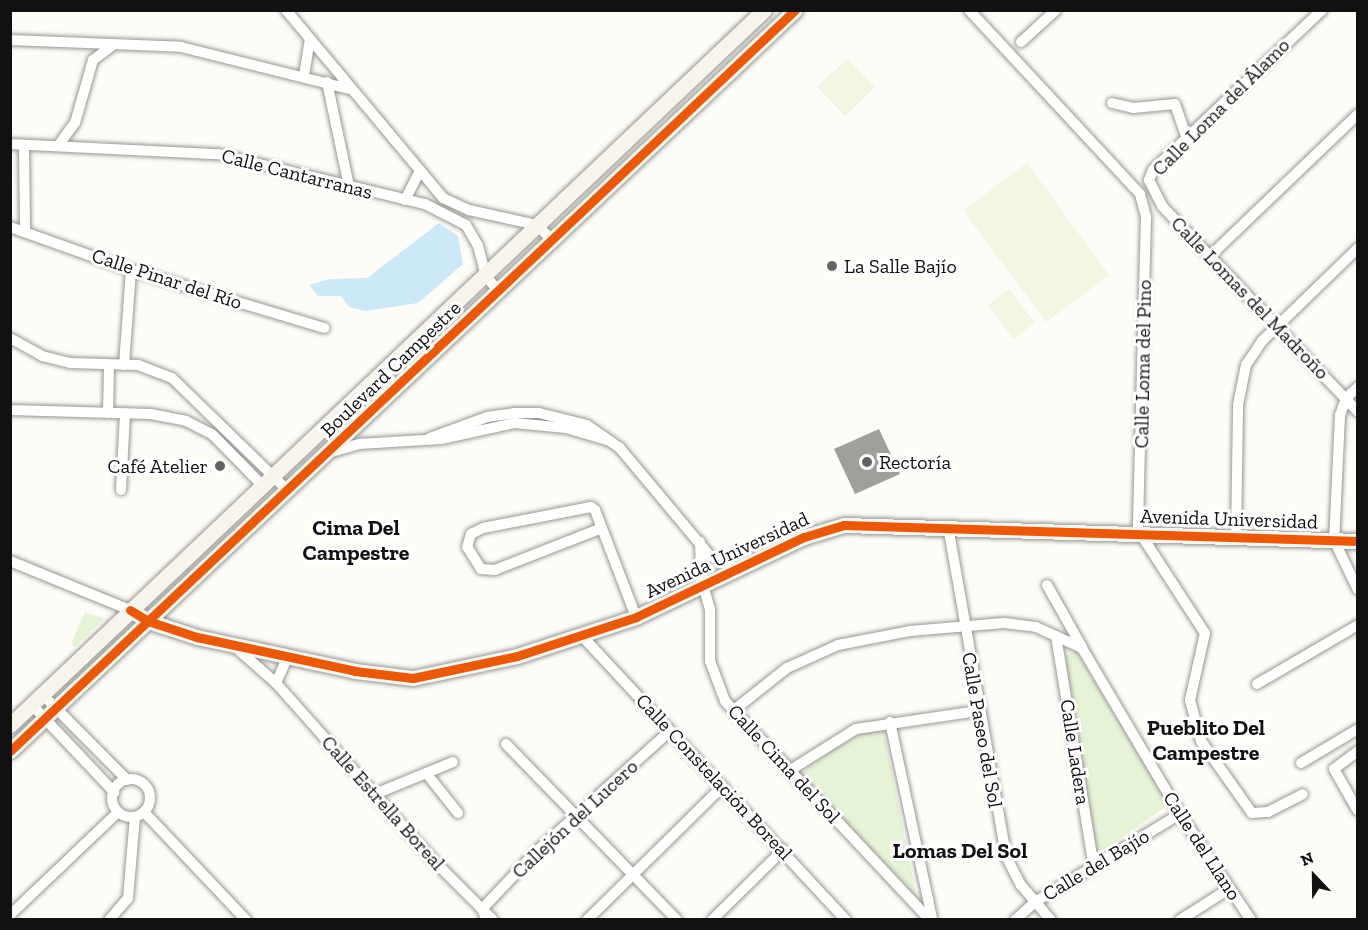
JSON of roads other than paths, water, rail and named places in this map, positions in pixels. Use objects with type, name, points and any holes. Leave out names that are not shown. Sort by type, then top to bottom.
[{"type":"street","points":[[286,10],[418,174],[457,206],[537,225],[551,239]]},
{"type":"street","name":"Boulevard Campestre","points":[[10,724],[486,276],[764,10]]},
{"type":"street","name":"Boulevard Campestre","points":[[10,752],[795,10]]},
{"type":"street","name":"Calle Loma del Pino","points":[[969,10],[1128,176],[1140,194],[1146,217],[1140,535]]},
{"type":"street","points":[[1021,42],[1056,10]]},
{"type":"street","name":"Calle Loma del Álamo","points":[[1149,180],[1153,170],[1322,10]]},
{"type":"street","points":[[10,40],[181,47],[350,89]]},
{"type":"street","points":[[304,76],[310,40]]},
{"type":"street","points":[[58,146],[75,123],[93,60],[116,44]]},
{"type":"street","points":[[327,82],[349,186]]},
{"type":"street","points":[[1112,104],[1134,108],[1174,104],[1187,139]]},
{"type":"street","points":[[1210,256],[1358,114]]},
{"type":"street","points":[[75,123],[90,147]]},
{"type":"street","name":"Calle Cantarranas","points":[[10,144],[244,158],[446,212],[466,225],[478,246],[486,276],[498,291]]},
{"type":"street","points":[[24,145],[25,230]]},
{"type":"street","points":[[405,200],[418,174]]},
{"type":"street","name":"Calle Lomas del Madroño","points":[[1149,180],[1162,206],[1358,412]]},
{"type":"street","name":"Calle Pinar del Río","points":[[10,227],[25,230],[131,270],[324,328]]},
{"type":"street","points":[[1236,537],[1241,379],[1252,354],[1277,326],[1358,248]]},
{"type":"street","points":[[124,364],[131,270]]},
{"type":"street","points":[[10,338],[52,358],[124,364],[160,372],[197,401],[268,481]]},
{"type":"street","points":[[108,413],[109,364]]},
{"type":"street","points":[[1358,387],[1346,398],[1340,415],[1334,540],[1358,590]]},
{"type":"street","points":[[186,420],[197,401]]},
{"type":"street","points":[[10,410],[125,413],[186,420],[213,435],[268,481],[287,490]]},
{"type":"street","points":[[121,490],[125,413]]},
{"type":"street","points":[[328,453],[359,444],[430,438],[488,417],[539,413],[587,425],[611,441],[716,560],[737,569]]},
{"type":"street","points":[[316,436],[343,439],[359,444]]},
{"type":"street","points":[[602,528],[495,570],[487,571],[472,561],[467,547],[471,534],[483,528],[589,506],[602,528],[636,617]]},
{"type":"street","name":"Avenida Universidad","points":[[10,561],[130,610],[148,621],[232,644],[413,678],[505,659],[636,617],[704,587],[737,569],[844,525],[948,526],[1140,535],[1358,541]]},
{"type":"street","name":"Calle Paseo del Sol","points":[[948,526],[978,711],[1006,856],[1035,902],[1051,920]]},
{"type":"street","points":[[1140,535],[1205,633],[1190,700],[1194,727],[1245,807],[1258,815],[1303,794]]},
{"type":"street","name":"Calle Cima del Sol","points":[[700,542],[704,587],[710,609],[710,661],[719,690],[789,771],[931,920]]},
{"type":"street","name":"Calle del Llano","points":[[1047,585],[1180,814],[1251,920]]},
{"type":"street","points":[[734,710],[787,668],[838,645],[964,626],[1022,624],[1082,648]]},
{"type":"street","points":[[1257,684],[1358,625]]},
{"type":"street","name":"Calle Constelación Boreal","points":[[582,636],[846,920]]},
{"type":"street","name":"Calle Ladera","points":[[1056,636],[1094,867]]},
{"type":"street","name":"Calle Estrella Boreal","points":[[232,644],[276,683],[484,914],[493,920]]},
{"type":"street","points":[[276,683],[288,656]]},
{"type":"street","points":[[37,699],[114,792],[118,812]]},
{"type":"street","points":[[789,771],[837,739],[890,722],[978,711]]},
{"type":"street","points":[[51,714],[127,780],[146,786],[150,799],[140,814],[128,898],[109,920]]},
{"type":"street","points":[[890,722],[914,852],[931,920]]},
{"type":"street","points":[[1302,763],[1358,729]]},
{"type":"street","name":"Callejón del Lucero","points":[[484,914],[578,817],[670,731]]},
{"type":"street","points":[[506,744],[677,920]]},
{"type":"street","points":[[1358,751],[1334,769],[1358,811]]},
{"type":"street","points":[[375,794],[453,762]]},
{"type":"street","points":[[427,774],[458,813]]},
{"type":"street","points":[[114,792],[127,780]]},
{"type":"street","points":[[587,920],[722,787]]},
{"type":"street","points":[[10,915],[118,812],[140,814],[246,920]]},
{"type":"street","name":"Calle del Bajío","points":[[1015,920],[1035,902],[1180,814]]},
{"type":"street","points":[[712,920],[783,850]]},
{"type":"street","points":[[1180,920],[1230,888]]},
{"type":"water","points":[[439,223],[458,236],[463,264],[418,303],[366,311],[349,307],[341,296],[318,296],[309,285],[329,279],[367,278]]},
{"type":"place","name":"La Salle Bajío","points":[[832,266]]},
{"type":"place","name":"Rectoría","points":[[867,462]]},
{"type":"place","name":"Café Atelier","points":[[220,466]]},
{"type":"district","name":"Cima Del Campestre","points":[[356,540]]},
{"type":"district","name":"Pueblito Del Campestre","points":[[1206,740]]},
{"type":"district","name":"Lomas Del Sol","points":[[960,851]]}]
